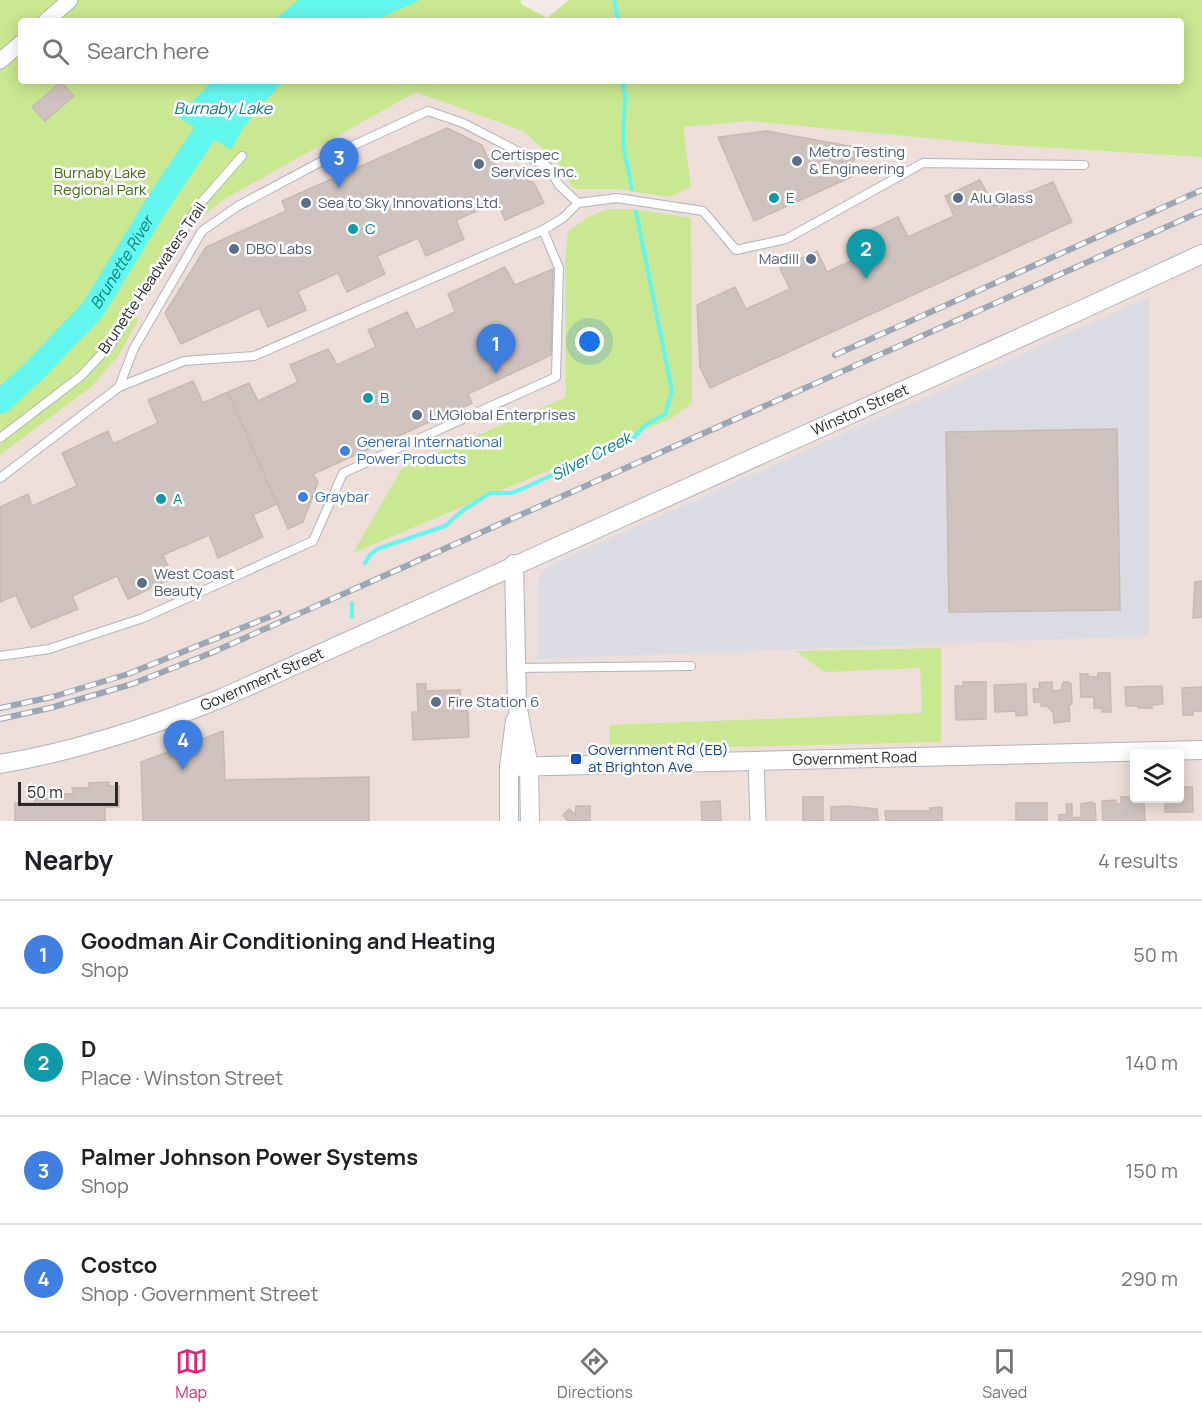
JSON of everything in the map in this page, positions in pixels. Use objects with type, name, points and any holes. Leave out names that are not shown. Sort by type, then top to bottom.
[{"type":"street","points":[[49,18],[70,0]]},
{"type":"street","points":[[0,61],[18,46]]},
{"type":"street","name":"Winston Street","points":[[514,564],[1202,254]]},
{"type":"street","points":[[509,821],[508,767],[517,704],[514,564]]},
{"type":"street","name":"Government Street","points":[[0,764],[127,734],[174,717],[232,693],[514,564]]},
{"type":"street","points":[[517,704],[529,767],[530,821]]},
{"type":"street","name":"Government Road","points":[[508,767],[1202,750]]},
{"type":"street","points":[[756,762],[758,821]]},
{"type":"street","points":[[508,767],[515,782],[517,821]]},
{"type":"lane","points":[[119,387],[134,348],[202,231],[238,206],[339,152],[428,111],[463,123],[548,167],[559,185],[578,203]]},
{"type":"lane","name":"Brunette Headwaters Trail","points":[[0,438],[81,376],[111,344],[199,206],[242,156]]},
{"type":"lane","points":[[0,478],[119,387],[184,361],[254,357],[543,230],[563,218],[578,203],[617,198],[703,211],[736,250],[786,239],[923,163],[1084,165]]},
{"type":"lane","points":[[0,656],[49,649],[143,618],[313,541],[343,472],[556,378],[559,268],[543,230]]},
{"type":"lane","points":[[517,668],[691,666]]},
{"type":"shaded area","points":[[521,0],[569,0],[547,18],[521,4]]},
{"type":"shaded area","points":[[1149,297],[1149,636],[538,659],[538,581],[543,572],[553,564]]},
{"type":"green space","name":"Burnaby Lake Regional Park","points":[[0,0],[1202,0],[1202,157],[990,144],[750,121],[683,127],[691,187],[669,197],[617,189],[574,189],[557,161],[523,131],[416,92],[226,198],[192,225],[135,316],[139,319],[118,356],[91,387],[0,455]]},
{"type":"green space","points":[[608,209],[633,209],[691,218],[692,403],[672,418],[353,553],[402,468],[566,397],[565,264],[568,232],[589,216]]},
{"type":"green space","points":[[941,648],[941,742],[610,750],[609,725],[922,713],[920,668],[824,672],[796,651]]},
{"type":"water","points":[[298,0],[420,0],[380,18],[277,18]]},
{"type":"water","name":"Burnaby Lake","points":[[209,84],[280,84],[244,126],[231,150],[178,117]]},
{"type":"building","points":[[59,84],[63,84],[74,96],[45,121],[32,107]]},
{"type":"building","name":"C","points":[[447,128],[482,145],[489,161],[534,183],[544,203],[505,220],[497,202],[456,220],[464,239],[426,256],[418,238],[377,256],[385,274],[347,292],[338,273],[298,291],[306,310],[268,327],[259,308],[181,344],[165,313],[206,247],[286,211],[282,201]]},
{"type":"building","name":"E","points":[[767,131],[860,148],[851,166],[856,175],[754,221],[718,137]]},
{"type":"building","points":[[980,180],[994,206],[1053,182],[1072,222],[710,388],[700,367],[697,305],[735,287],[746,309],[790,289],[780,268],[817,251],[827,272],[872,251],[863,233],[898,217],[908,237],[954,216],[945,196]]},
{"type":"building","name":"B","points":[[505,267],[515,285],[553,269],[551,355],[468,394],[472,403],[313,474],[318,482],[303,522],[288,529],[228,392],[249,383],[258,401],[298,382],[290,365],[328,349],[337,365],[376,347],[368,330],[407,312],[416,330],[455,312],[448,294]]},
{"type":"building","name":"A","points":[[193,381],[203,403],[228,392],[277,504],[253,515],[263,537],[218,558],[209,535],[163,555],[173,578],[128,599],[117,576],[72,596],[78,609],[31,628],[16,595],[0,602],[0,507],[28,494],[32,506],[77,486],[62,453],[108,431],[113,444],[158,423],[148,400]]},
{"type":"building","points":[[1117,429],[1120,610],[949,612],[946,432]]},
{"type":"building","points":[[1202,581],[1202,617],[1193,618],[1195,582]]},
{"type":"building","points":[[1098,673],[1110,673],[1111,712],[1102,712],[1102,708],[1094,708],[1094,697],[1081,697],[1080,674],[1098,677]]},
{"type":"building","points":[[963,682],[986,682],[986,719],[956,720],[955,686],[963,686]]},
{"type":"building","points":[[1052,682],[1052,691],[1062,690],[1064,682],[1071,684],[1070,721],[1054,723],[1053,712],[1047,706],[1041,706],[1041,702],[1034,702],[1033,689],[1040,689],[1039,683]]},
{"type":"building","points":[[417,684],[426,684],[426,691],[460,690],[461,711],[468,711],[469,737],[413,740],[412,712],[418,712]]},
{"type":"building","points":[[1026,684],[1027,715],[1016,716],[1016,711],[995,712],[994,685]]},
{"type":"building","points":[[1162,686],[1163,704],[1152,705],[1152,708],[1126,706],[1125,687]]},
{"type":"building","points":[[1202,687],[1202,711],[1193,711],[1193,715],[1183,715],[1182,688]]},
{"type":"building","points":[[223,731],[225,780],[369,777],[369,821],[143,821],[141,762]]},
{"type":"building","points":[[109,782],[109,786],[119,786],[119,807],[105,807],[105,821],[15,821],[15,803],[35,803],[35,799],[54,799],[54,794],[73,794],[72,788],[89,788],[89,783]]},
{"type":"building","points":[[1184,787],[1192,787],[1193,812],[1165,812],[1165,803],[1184,803]]},
{"type":"building","points":[[803,797],[823,797],[823,821],[803,821]]},
{"type":"building","points":[[1121,797],[1130,797],[1130,803],[1144,803],[1145,821],[1103,821],[1102,801],[1116,800],[1116,804],[1121,804]]},
{"type":"building","points":[[720,801],[721,821],[702,821],[701,802]]},
{"type":"building","points":[[1092,802],[1095,804],[1096,821],[1059,821],[1059,815],[1067,814],[1066,804],[1072,804],[1072,818],[1081,817],[1081,804]]},
{"type":"building","points":[[1016,803],[1047,803],[1047,820],[1016,820]]},
{"type":"building","points":[[576,806],[590,806],[590,821],[568,821],[563,815],[569,809],[575,815]]},
{"type":"building","points":[[831,807],[877,809],[878,821],[831,821]]},
{"type":"building","points":[[942,807],[942,821],[886,821],[885,811],[930,811],[930,808]]},
{"type":"waterway","name":"Silver Creek","points":[[614,0],[617,18]]},
{"type":"waterway","name":"Brunette River","points":[[0,402],[35,370],[93,309],[159,201],[225,103],[243,84]]},
{"type":"waterway","name":"Silver Creek","points":[[623,84],[625,95],[623,144],[632,189]]},
{"type":"waterway","name":"Silver Creek","points":[[365,563],[377,549],[445,526],[462,511],[490,493],[511,493],[522,489],[635,437],[644,426],[665,414],[672,391],[636,212]]},
{"type":"waterway","name":"Silver Creek","points":[[352,603],[352,617]]},
{"type":"railway","points":[[835,355],[1202,190]]},
{"type":"railway","points":[[0,719],[50,708],[132,684],[211,653],[1202,211]]},
{"type":"railway","points":[[0,708],[52,697],[128,674],[279,613]]},
{"type":"place","name":"Metro Testing & Engineering","points":[[797,161]]},
{"type":"place","name":"Certispec Services Inc.","points":[[479,164]]},
{"type":"place","name":"Palmer Johnson Power Systems","points":[[339,188]]},
{"type":"place","name":"E","points":[[774,198]]},
{"type":"place","name":"Alu Glass","points":[[958,198]]},
{"type":"place","name":"Sea to Sky Innovations Ltd.","points":[[306,203]]},
{"type":"place","name":"C","points":[[353,229]]},
{"type":"place","name":"DBO Labs","points":[[234,249]]},
{"type":"place","name":"Madill","points":[[811,259]]},
{"type":"place","name":"D","points":[[866,279]]},
{"type":"place","name":"Goodman Air Conditioning and Heating","points":[[496,374]]},
{"type":"place","name":"B","points":[[368,398]]},
{"type":"place","name":"LMGlobal Enterprises","points":[[417,415]]},
{"type":"place","name":"General International Power Products","points":[[345,451]]},
{"type":"place","name":"Graybar","points":[[303,497]]},
{"type":"place","name":"A","points":[[161,499]]},
{"type":"place","name":"West Coast Beauty","points":[[142,583]]},
{"type":"place","name":"Fire Station 6","points":[[436,702]]},
{"type":"place","name":"Government Rd (EB) at Brighton Ave","points":[[576,759]]},
{"type":"place","name":"Costco","points":[[183,770]]}]
